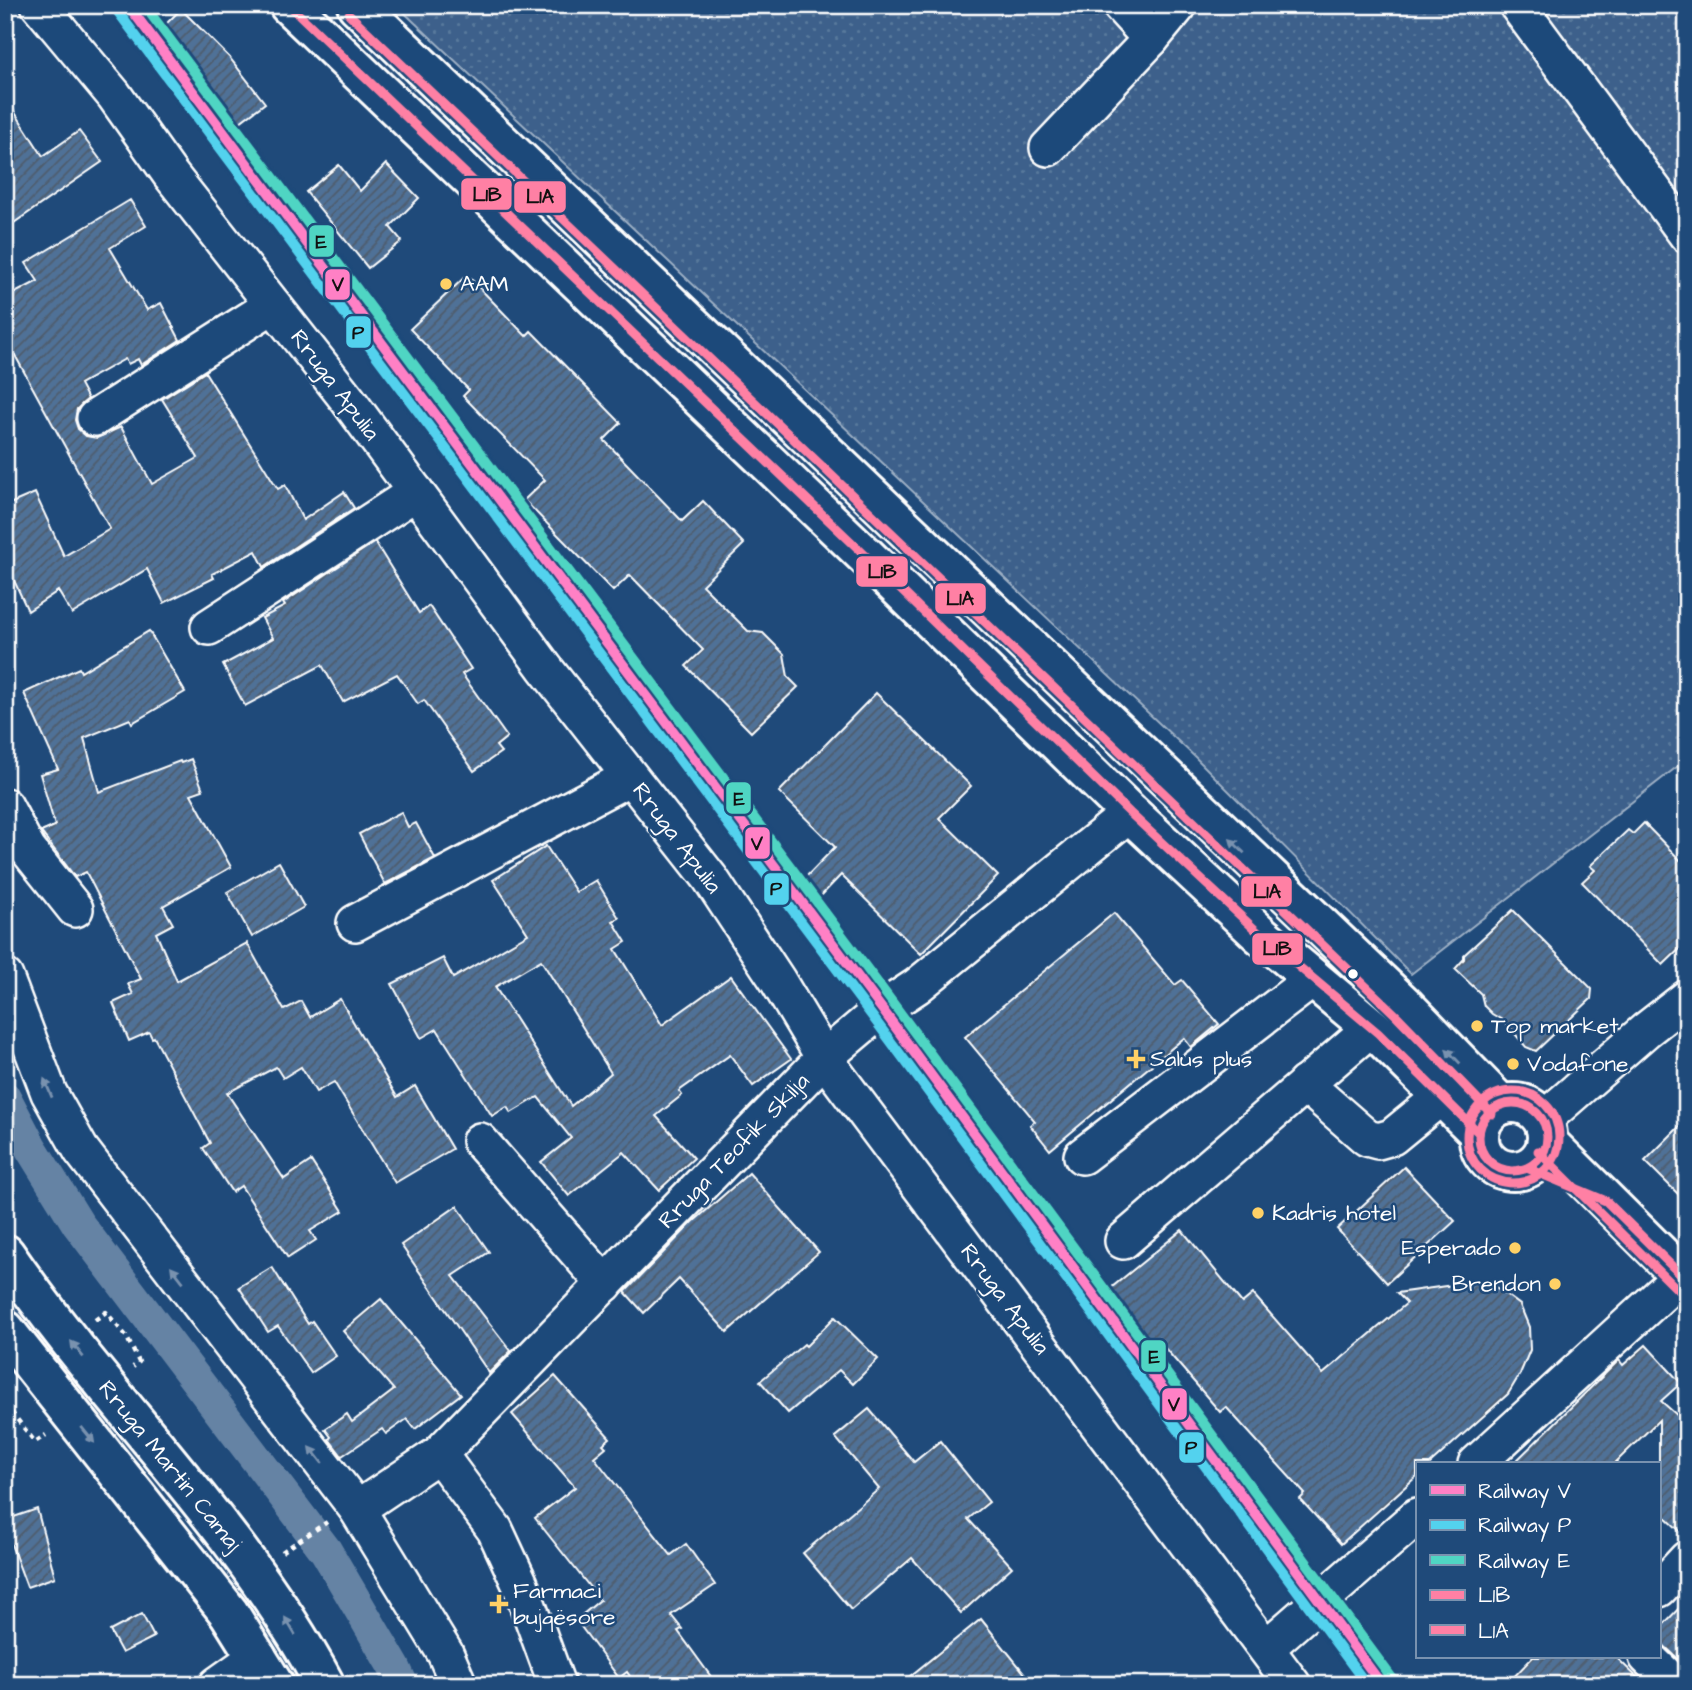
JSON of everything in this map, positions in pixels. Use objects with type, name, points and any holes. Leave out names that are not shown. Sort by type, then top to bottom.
[{"type":"main road","points":[[289,5],[866,556],[1130,813],[1261,935],[1371,1028],[1442,1096],[1490,1119]]},
{"type":"main road","points":[[357,5],[1396,998],[1490,1119]]},
{"type":"main road","points":[[1539,1143],[1515,1171],[1503,1170],[1493,1164],[1485,1156],[1480,1144],[1490,1119],[1513,1103],[1525,1105],[1535,1111],[1539,1143],[1606,1201],[1684,1279]]},
{"type":"main road","name":"Rruga Martin Camaj","points":[[5,1254],[256,1574],[286,1618],[325,1685]]},
{"type":"main road","name":"Rruga Martin Camaj","points":[[8,1341],[145,1504],[229,1613],[266,1671]]},
{"type":"street","name":"Rruga Apulia","points":[[40,5],[114,95],[170,174],[348,400],[544,668],[710,878],[778,981],[824,1058],[1293,1685]]},
{"type":"street","points":[[1120,5],[1151,39]]},
{"type":"street","points":[[1048,148],[1151,39],[1179,5]]},
{"type":"street","points":[[1517,5],[1687,235]]},
{"type":"street","points":[[95,418],[273,305]]},
{"type":"street","points":[[209,627],[416,492]]},
{"type":"street","points":[[355,923],[630,777]]},
{"type":"street","points":[[5,806],[16,856],[75,909]]},
{"type":"street","name":"Rruga Teofik Skilja","points":[[342,1515],[439,1454],[824,1058],[1130,813]]},
{"type":"street","points":[[5,977],[49,1093],[82,1150],[342,1515],[445,1653],[459,1685]]},
{"type":"street","points":[[1082,1156],[1313,979]]},
{"type":"street","points":[[1539,1143],[1646,1030],[1687,998]]},
{"type":"street","points":[[1123,1241],[1371,1028]]},
{"type":"street","points":[[1305,1084],[1367,1138],[1378,1141],[1392,1137],[1442,1096]]},
{"type":"street","points":[[480,1141],[605,1284]]},
{"type":"street","points":[[1478,1462],[1684,1279]]},
{"type":"street","points":[[439,1454],[495,1530],[520,1584],[557,1685]]},
{"type":"street","points":[[1266,1648],[1416,1517]]},
{"type":"street","points":[[1660,1587],[1687,1559]]},
{"type":"street","points":[[1648,1658],[1676,1685]]},
{"type":"street","points":[[217,1685],[266,1671]]},
{"type":"path","points":[[278,1555],[342,1515]]},
{"type":"shaded area","points":[[396,5],[1687,5],[1687,759],[1411,974],[1195,757]]},
{"type":"building","points":[[181,9],[229,57],[265,103],[240,122],[185,53],[161,29]]},
{"type":"building","points":[[5,97],[43,156],[79,131],[102,162],[5,229]]},
{"type":"building","points":[[386,164],[419,198],[390,227],[402,241],[368,268],[306,192],[339,165],[360,191]]},
{"type":"building","points":[[130,200],[146,226],[110,248],[147,310],[161,303],[180,340],[141,365],[138,359],[128,364],[125,359],[80,384],[88,399],[77,409],[75,420],[78,429],[86,436],[97,438],[121,427],[152,484],[198,458],[162,399],[205,372],[278,489],[285,485],[303,520],[344,492],[354,508],[264,567],[256,551],[212,574],[214,578],[164,603],[147,569],[72,614],[58,591],[28,611],[6,563],[13,560],[5,543],[5,506],[35,493],[64,556],[110,529],[5,337],[5,298],[38,281],[26,263]]},
{"type":"building","points":[[467,275],[526,336],[531,331],[621,423],[604,440],[682,521],[703,501],[744,544],[702,585],[748,631],[763,633],[784,654],[788,677],[798,687],[751,732],[686,666],[703,650],[630,575],[613,591],[524,500],[545,480],[463,396],[469,390],[410,329]]},
{"type":"building","points":[[375,542],[419,613],[429,606],[471,669],[462,674],[507,737],[496,746],[501,752],[474,771],[424,700],[418,704],[397,674],[343,702],[322,665],[245,706],[223,665],[273,638],[262,618],[285,606],[283,603]]},
{"type":"building","points":[[149,631],[185,692],[132,723],[130,719],[84,738],[99,792],[191,759],[203,790],[191,794],[231,867],[163,906],[173,924],[156,933],[177,981],[247,943],[284,1010],[301,1001],[310,1017],[340,999],[397,1097],[415,1086],[452,1149],[395,1183],[334,1082],[316,1092],[301,1067],[283,1078],[276,1067],[227,1093],[284,1179],[311,1161],[343,1211],[310,1231],[316,1240],[288,1258],[241,1186],[232,1192],[203,1148],[210,1143],[154,1037],[152,1038],[149,1032],[129,1041],[113,1003],[133,994],[128,984],[141,979],[86,872],[75,877],[41,832],[55,826],[40,774],[58,769],[24,693],[79,668],[81,672]]},
{"type":"building","points":[[876,693],[971,786],[939,818],[998,876],[921,954],[841,875],[818,899],[801,882],[835,847],[779,792]]},
{"type":"building","points":[[401,812],[408,827],[416,823],[435,858],[385,884],[359,834]]},
{"type":"building","points":[[1644,823],[1687,867],[1687,942],[1663,965],[1582,882],[1595,870],[1590,866],[1628,830],[1633,834]]},
{"type":"building","points":[[546,846],[576,892],[596,880],[619,918],[613,921],[626,942],[615,949],[662,1025],[731,976],[791,1059],[753,1086],[730,1055],[679,1091],[682,1095],[656,1116],[694,1158],[659,1190],[624,1152],[569,1196],[541,1162],[571,1138],[538,1097],[511,1113],[507,1107],[492,1116],[437,1029],[421,1038],[392,984],[443,958],[453,978],[528,934],[493,880]],"holes":[[[541,960],[611,1073],[571,1106],[495,987]]]},
{"type":"building","points":[[279,862],[304,907],[252,937],[227,892]]},
{"type":"building","points":[[1513,910],[1592,989],[1591,999],[1536,1051],[1526,1047],[1504,1021],[1484,1006],[1481,994],[1455,969],[1464,959],[1464,955]]},
{"type":"building","points":[[1114,913],[1175,985],[1182,980],[1219,1024],[1191,1047],[1184,1038],[1050,1150],[1030,1125],[1035,1121],[965,1037]]},
{"type":"building","points":[[1687,1119],[1687,1203],[1645,1161]]},
{"type":"building","points":[[1404,1167],[1455,1221],[1387,1283],[1337,1229]]},
{"type":"building","points":[[749,1173],[819,1252],[727,1332],[679,1279],[644,1313],[625,1292],[693,1222]]},
{"type":"building","points":[[457,1206],[489,1252],[453,1276],[511,1351],[489,1373],[401,1245]]},
{"type":"building","points":[[1182,1230],[1242,1303],[1253,1294],[1323,1374],[1407,1303],[1397,1293],[1476,1282],[1497,1288],[1520,1305],[1529,1327],[1530,1350],[1508,1394],[1432,1462],[1416,1462],[1416,1477],[1341,1544],[1300,1499],[1305,1494],[1226,1407],[1220,1412],[1163,1346],[1156,1352],[1106,1292]]},
{"type":"building","points":[[272,1267],[308,1324],[312,1321],[336,1356],[311,1373],[278,1326],[268,1332],[239,1287]]},
{"type":"building","points":[[381,1299],[461,1394],[415,1429],[407,1419],[386,1434],[382,1429],[342,1456],[325,1429],[347,1414],[352,1422],[394,1390],[343,1331]]},
{"type":"building","points":[[835,1317],[878,1359],[853,1384],[839,1370],[788,1413],[760,1381],[804,1344],[806,1346]]},
{"type":"building","points":[[1646,1345],[1681,1383],[1661,1401],[1687,1424],[1687,1538],[1660,1512],[1659,1420],[1616,1462],[1515,1462],[1619,1360],[1623,1365]]},
{"type":"building","points":[[555,1376],[610,1438],[603,1444],[606,1447],[594,1457],[671,1555],[686,1544],[715,1585],[671,1615],[682,1629],[678,1631],[717,1685],[636,1685],[627,1672],[619,1678],[576,1620],[600,1600],[535,1518],[575,1487],[512,1414]]},
{"type":"building","points":[[869,1409],[914,1462],[940,1441],[989,1502],[968,1519],[1012,1567],[961,1613],[912,1558],[851,1610],[803,1553],[879,1489],[835,1437]]},
{"type":"building","points":[[37,1509],[55,1577],[27,1587],[5,1528],[5,1520]]},
{"type":"building","points":[[1687,1600],[1687,1667],[1660,1642],[1660,1628]]},
{"type":"building","points":[[142,1614],[154,1637],[122,1653],[110,1631]]},
{"type":"building","points":[[981,1619],[1034,1685],[899,1685]]},
{"type":"building","points":[[1532,1658],[1617,1658],[1645,1685],[1506,1685]]},
{"type":"waterway","points":[[5,1098],[31,1148],[78,1224],[326,1551],[402,1685]]},
{"type":"rail line","name":"V","points":[[128,5],[882,1009],[1382,1685]]},
{"type":"rail line","name":"E","points":[[144,5],[892,1002],[1392,1678]]},
{"type":"rail line","name":"P","points":[[118,12],[872,1016],[1367,1685]]},
{"type":"transit line","name":"L1B","points":[[289,5],[866,556],[1130,813],[1261,935],[1378,1033],[1479,1133]]},
{"type":"transit line","name":"L1A","points":[[349,14],[1397,1016],[1492,1114]]},
{"type":"transit line","name":"L1A","points":[[1513,1091],[1531,1094],[1546,1104],[1556,1119],[1559,1137],[1556,1155],[1546,1170],[1531,1180],[1513,1183],[1495,1180],[1480,1170],[1470,1155],[1467,1137],[1470,1119],[1480,1104],[1495,1094],[1513,1091]]},
{"type":"transit line","name":"L1B","points":[[1513,1103],[1526,1106],[1537,1113],[1544,1124],[1547,1137],[1544,1150],[1537,1161],[1526,1168],[1513,1171],[1500,1168],[1489,1161],[1482,1150],[1479,1137],[1482,1124],[1489,1113],[1500,1106],[1513,1103]]},
{"type":"transit line","name":"L1A","points":[[1538,1151],[1678,1290]]},
{"type":"transit line","name":"L1B","points":[[1527,1168],[1606,1201],[1687,1281]]},
{"type":"place","name":"AAM","points":[[446,284]]},
{"type":"place","name":"Top market","points":[[1477,1026]]},
{"type":"place","name":"Salus plus","points":[[1136,1059]]},
{"type":"place","name":"Vodafone","points":[[1513,1064]]},
{"type":"place","name":"Kadris hotel","points":[[1258,1213]]},
{"type":"place","name":"Esperado","points":[[1515,1248]]},
{"type":"place","name":"Brendon","points":[[1555,1284]]},
{"type":"place","name":"Farmaci bujqësore","points":[[499,1604]]}]
